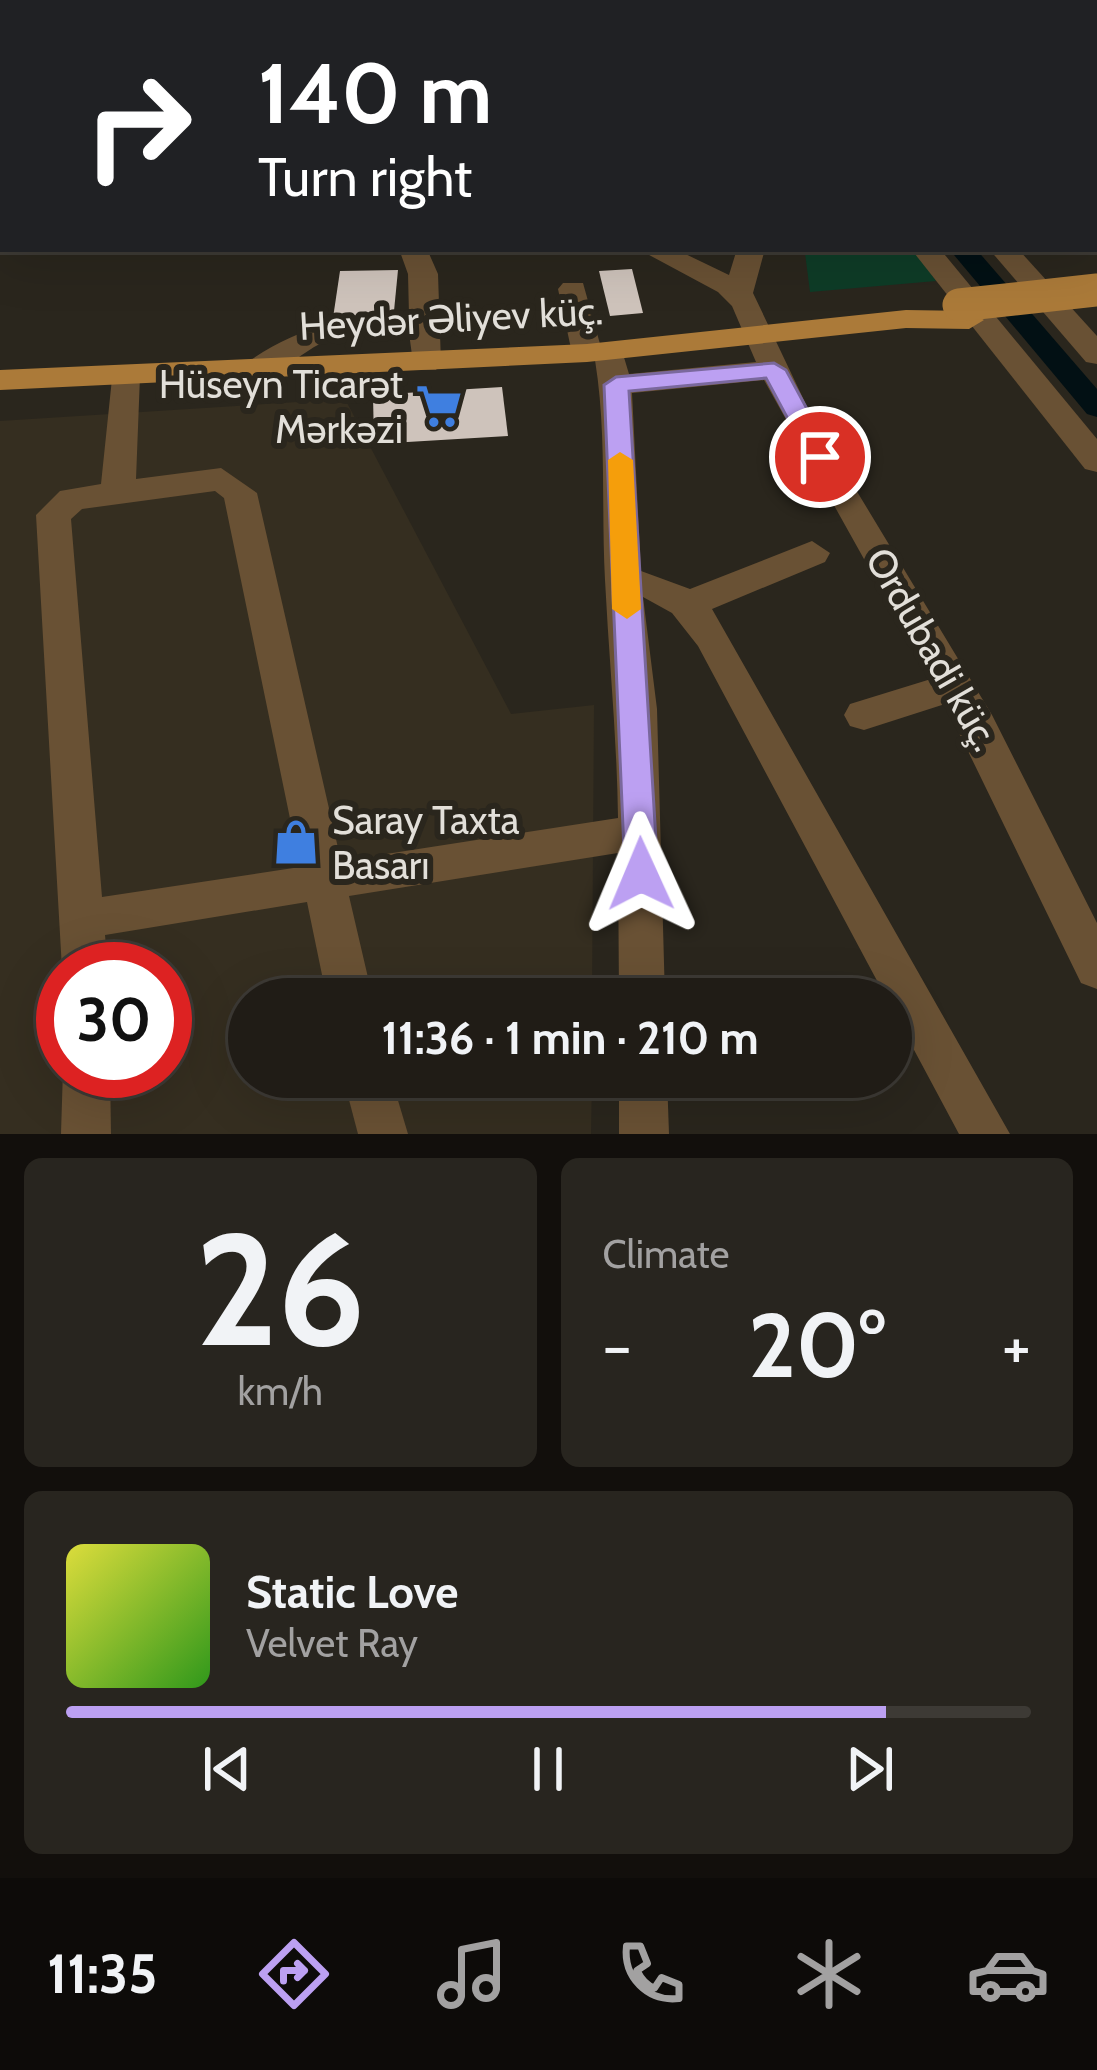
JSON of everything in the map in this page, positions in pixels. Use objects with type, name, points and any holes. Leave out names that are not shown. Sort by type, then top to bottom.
[{"type":"main road","points":[[766,353],[906,319],[1097,290]]},
{"type":"main road","points":[[964,312],[1097,306]]},
{"type":"main road","name":"Heydər Əliyev küç.","points":[[0,380],[424,362],[604,363]]},
{"type":"street","points":[[414,252],[423,274],[424,362]]},
{"type":"street","points":[[658,252],[739,292],[750,252]]},
{"type":"street","points":[[927,252],[1097,461]]},
{"type":"street","points":[[1006,252],[1094,351]]},
{"type":"street","points":[[573,289],[604,363],[637,709],[643,978]]},
{"type":"street","name":"Ordubadi küç.","points":[[739,292],[766,353],[956,686],[1097,969]]},
{"type":"street","points":[[256,371],[295,340],[322,329],[424,324]]},
{"type":"street","points":[[604,363],[766,353]]},
{"type":"street","points":[[118,491],[124,376]]},
{"type":"street","points":[[84,942],[52,523],[61,505],[72,499],[206,478],[233,484],[240,493],[328,878],[346,978]]},
{"type":"street","points":[[689,604],[812,553]]},
{"type":"street","points":[[623,579],[674,593],[689,604],[756,714],[985,1134]]},
{"type":"street","points":[[863,715],[956,686]]},
{"type":"street","points":[[84,920],[641,832]]},
{"type":"street","points":[[86,1098],[86,1134]]},
{"type":"street","points":[[373,1098],[383,1134]]},
{"type":"street","points":[[643,1098],[644,1134]]},
{"type":"shaded area","name":"Saray Taxta Basarı","points":[[345,399],[511,714],[594,705],[592,978],[228,978],[228,1098],[592,1098],[591,1134],[0,1134],[0,421]]},
{"type":"green space","points":[[798,252],[916,252],[936,281],[810,292],[805,253]]},
{"type":"building","points":[[632,269],[643,313],[610,316],[599,271]]},
{"type":"building","points":[[398,270],[394,311],[333,318],[340,271]]},
{"type":"building","points":[[502,387],[508,436],[374,444],[373,395]]},
{"type":"waterway","points":[[965,252],[1097,408]]},
{"type":"slow traffic","points":[[620,460],[627,609]]},
{"type":"place","name":"Hüseyn Ticarət Mərkəzi","points":[[439,406]]},
{"type":"place","name":"Saray Taxta Basarı","points":[[296,842]]},
{"type":"route","points":[[641,874],[637,709],[623,579],[616,385],[774,370],[820,457]]}]
